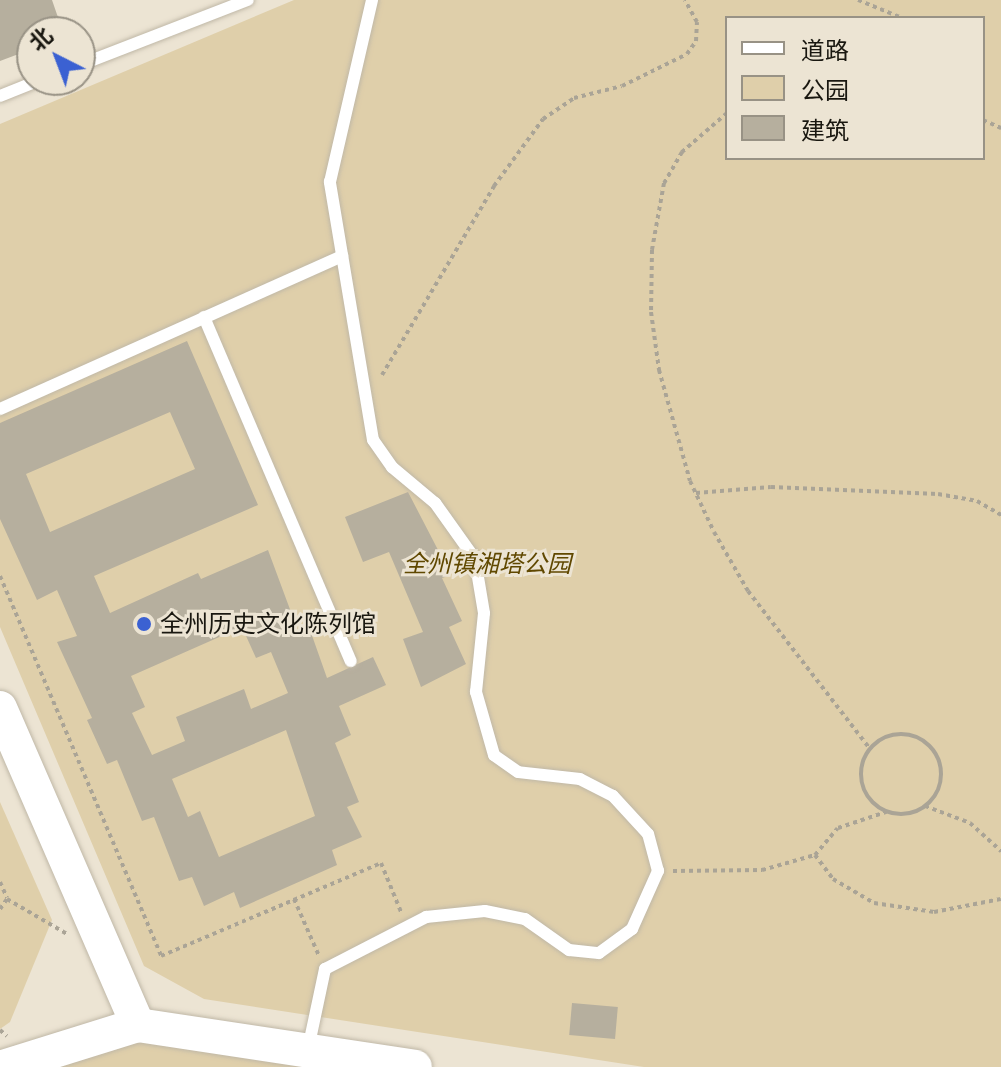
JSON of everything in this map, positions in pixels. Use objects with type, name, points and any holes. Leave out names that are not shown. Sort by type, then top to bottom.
[{"type":"main road","points":[[0,708],[138,1025]]},
{"type":"main road","points":[[3,1067],[138,1025],[415,1067]]},
{"type":"lane","points":[[96,59],[248,0]]},
{"type":"lane","points":[[308,1051],[325,969],[426,917],[499,912],[525,919],[569,950],[599,953],[632,929],[658,871],[648,834],[613,796],[580,779],[518,772],[494,755],[476,692],[484,613],[479,570],[470,549],[435,503],[381,452],[369,427],[368,398],[330,182],[372,0]]},
{"type":"lane","points":[[0,409],[342,256]]},
{"type":"lane","points":[[204,317],[351,661]]},
{"type":"path","points":[[368,398],[494,186],[543,119],[574,98],[622,86],[687,54],[696,41],[697,22],[685,0]]},
{"type":"path","points":[[858,0],[897,16]]},
{"type":"path","points":[[725,115],[682,152],[664,183],[652,250],[651,312],[659,370],[696,493],[748,591],[870,749]]},
{"type":"path","points":[[696,493],[771,487],[911,492],[977,501],[1001,515]]},
{"type":"path","points":[[0,576],[161,956],[381,863],[408,927]]},
{"type":"path","points":[[658,871],[762,870],[815,855],[838,828],[889,811],[906,813],[924,806],[937,792],[942,774],[929,745],[900,734],[870,749],[862,768],[864,788],[889,811]]},
{"type":"path","points":[[924,806],[970,823],[1001,851]]},
{"type":"path","points":[[815,855],[833,879],[874,903],[934,912],[1001,899]]},
{"type":"path","points":[[0,882],[7,899],[70,936]]},
{"type":"path","points":[[0,909],[7,899]]},
{"type":"path","points":[[294,899],[325,969]]},
{"type":"green space","name":"全州镇湘塔公园","points":[[294,0],[1001,0],[1001,1067],[644,1067],[204,999],[144,966],[0,627],[0,124],[66,96],[96,96],[96,84]]},
{"type":"green space","points":[[0,802],[52,920],[10,1022],[0,1029]]},
{"type":"green space","points":[[138,1025],[415,1067],[3,1067]]},
{"type":"building","points":[[0,0],[52,0],[58,16],[16,16],[16,55],[0,61]]},
{"type":"building","name":"全州历史文化陈列馆","points":[[187,341],[258,505],[94,576],[110,613],[198,573],[201,579],[268,550],[298,631],[309,627],[327,678],[373,657],[386,685],[339,706],[351,735],[335,743],[359,802],[347,807],[362,837],[332,850],[337,865],[240,908],[234,892],[204,906],[192,877],[179,881],[154,817],[142,821],[117,760],[107,764],[87,720],[92,718],[57,642],[77,636],[57,590],[37,600],[0,519],[0,423]],"holes":[[[170,412],[195,469],[50,532],[26,474]],[[242,627],[256,658],[271,652],[288,693],[251,709],[244,689],[176,717],[185,741],[152,755],[132,713],[145,707],[131,676]],[[286,730],[315,816],[219,857],[200,811],[188,817],[172,779]]]},
{"type":"building","points":[[408,492],[451,575],[442,578],[462,621],[449,627],[466,664],[421,687],[403,639],[423,632],[389,552],[363,562],[345,517]]},
{"type":"building","points":[[572,1003],[618,1007],[615,1039],[569,1035]]},
{"type":"place","name":"全州历史文化陈列馆","points":[[144,624]]}]
